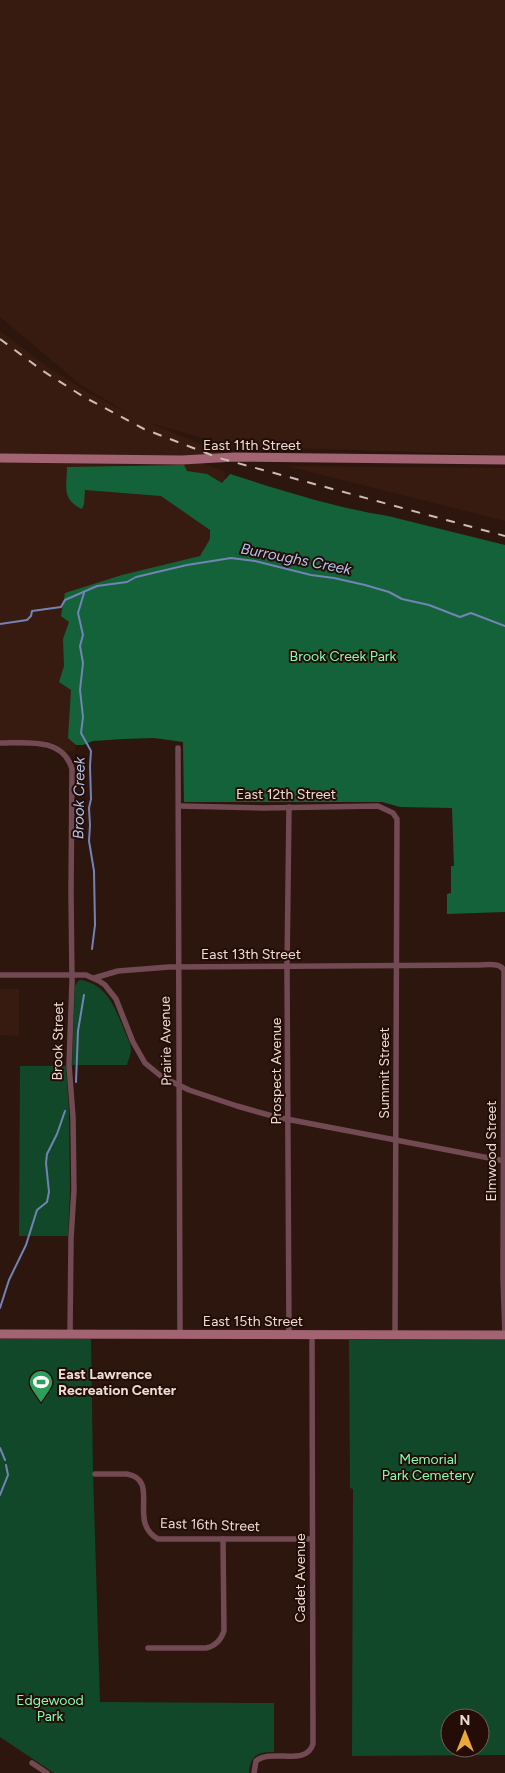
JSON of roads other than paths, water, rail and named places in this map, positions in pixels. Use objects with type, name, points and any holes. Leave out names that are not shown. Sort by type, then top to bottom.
[{"type":"main road","name":"East 11th Street","points":[[0,458],[182,460],[235,457],[505,460]]},
{"type":"main road","name":"East 15th Street","points":[[0,1334],[505,1335]]},
{"type":"street","name":"Brook Street","points":[[0,743],[46,744],[61,751],[68,759],[72,769],[72,975],[69,1074],[73,1117],[74,1190],[71,1238],[70,1334]]},
{"type":"street","name":"Prairie Avenue","points":[[178,748],[180,1334]]},
{"type":"street","name":"East 12th Street","points":[[179,806],[378,806],[393,812]]},
{"type":"street","name":"Prospect Avenue","points":[[289,1335],[287,967],[290,807]]},
{"type":"street","name":"Summit Street","points":[[393,812],[397,819],[396,1335]]},
{"type":"street","name":"East 13th Street","points":[[0,975],[86,975],[94,978],[118,971],[178,967],[478,965],[500,965],[503,967]]},
{"type":"street","name":"Elmwood Street","points":[[503,967],[505,1335]]},
{"type":"street","points":[[94,978],[105,985],[116,999],[135,1048],[145,1063],[162,1077],[179,1086],[237,1106],[289,1120],[504,1160]]},
{"type":"street","name":"Cadet Avenue","points":[[254,1773],[256,1761],[261,1757],[300,1756],[307,1754],[313,1744],[312,1335]]},
{"type":"street","name":"East 16th Street","points":[[95,1474],[127,1474],[140,1481],[144,1490],[145,1526],[148,1532],[158,1539],[312,1539]]},
{"type":"street","points":[[148,1648],[206,1648],[212,1647],[222,1637],[224,1631],[223,1539]]},
{"type":"street","points":[[32,1763],[47,1773]]},
{"type":"waterway","name":"Burroughs Creek","points":[[0,624],[27,620],[31,616],[32,611],[61,607],[65,600],[97,586],[127,582],[136,577],[187,565],[231,558],[255,561],[311,575],[365,585],[460,617],[471,613],[505,626]]},
{"type":"waterway","name":"Brook Creek","points":[[84,593],[78,613],[83,635],[80,646],[83,663],[80,690],[83,717],[81,733],[91,751],[89,841],[94,871],[95,925],[92,949]]},
{"type":"waterway","name":"Brook Creek","points":[[76,1082],[78,1031],[84,995]]},
{"type":"waterway","name":"Brook Creek","points":[[0,1308],[9,1280],[26,1245],[37,1210],[47,1202],[49,1192],[47,1154],[57,1134],[65,1111]]},
{"type":"waterway","name":"Brook Creek","points":[[0,1448],[5,1460]]},
{"type":"waterway","name":"Brook Creek","points":[[0,1495],[8,1475],[6,1465]]},
{"type":"railway","points":[[0,339],[43,371],[84,397],[144,429],[219,458],[505,536]]},
{"type":"place","name":"East Lawrence Recreation Center","points":[[41,1403]]},
{"type":"park label","name":"Brook Creek Park","points":[[343,656]]},
{"type":"park label","name":"Memorial Park Cemetery","points":[[428,1468]]},
{"type":"park label","name":"Edgewood Park","points":[[50,1708]]}]
